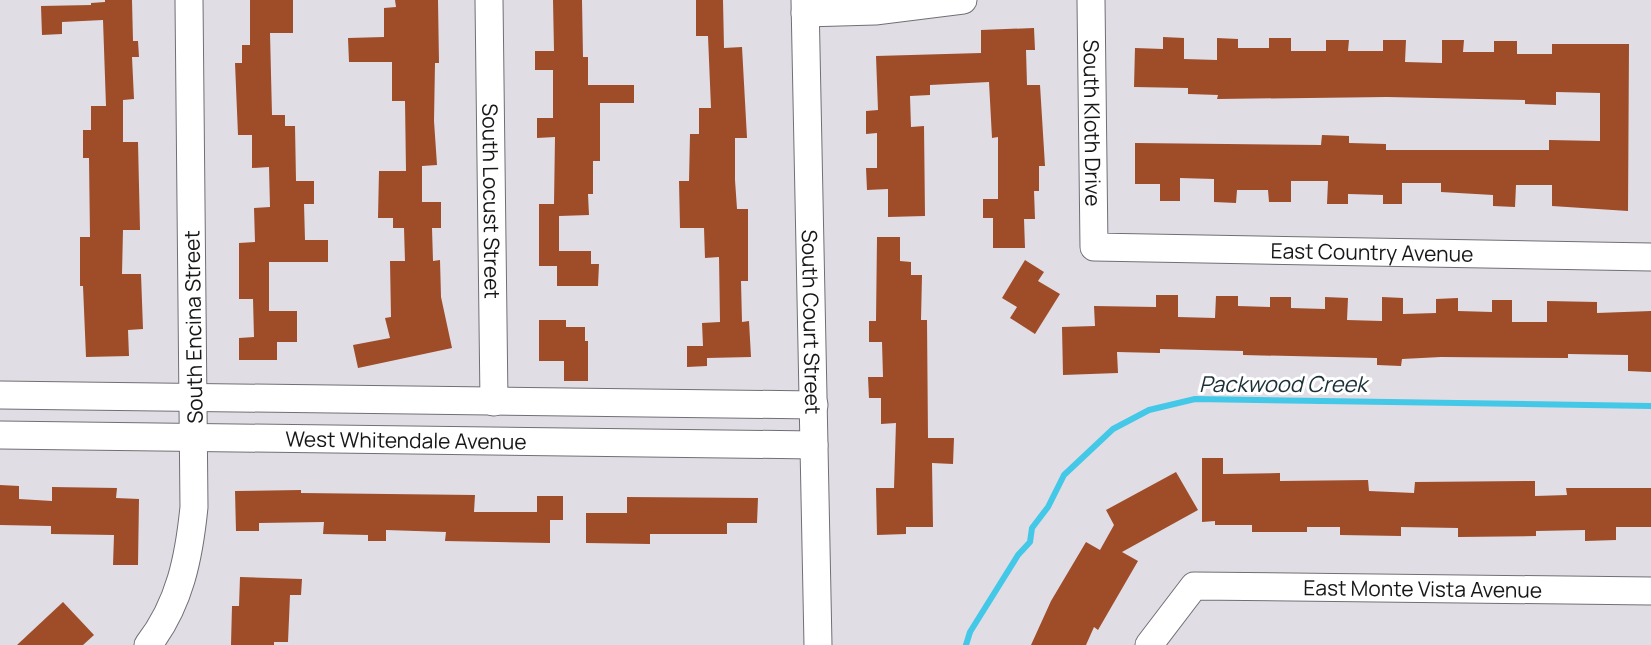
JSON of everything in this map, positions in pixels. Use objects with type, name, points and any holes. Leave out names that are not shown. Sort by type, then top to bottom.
[{"type":"street","name":"South Encina Street","points":[[148,645],[160,630],[179,589],[189,553],[194,507],[189,0]]},
{"type":"street","name":"South Locust Street","points":[[489,0],[494,402]]},
{"type":"street","points":[[805,6],[875,11],[963,0]]},
{"type":"street","name":"South Kloth Drive","points":[[1091,0],[1094,246]]},
{"type":"street","name":"South Court Street","points":[[805,6],[818,645]]},
{"type":"street","name":"East Country Avenue","points":[[1094,246],[1651,257]]},
{"type":"street","name":"West Whitendale Avenue","points":[[0,395],[813,405]]},
{"type":"street","name":"West Whitendale Avenue","points":[[0,435],[814,445]]},
{"type":"street","name":"East Monte Vista Avenue","points":[[1149,645],[1194,586],[1651,591]]},
{"type":"building","points":[[105,0],[132,0],[133,41],[138,41],[139,57],[132,57],[134,99],[123,100],[123,142],[138,142],[140,230],[123,230],[122,274],[141,274],[143,329],[128,330],[129,356],[86,357],[83,286],[80,286],[80,237],[90,237],[89,158],[83,158],[83,130],[91,130],[91,106],[106,106],[103,20],[62,22],[62,34],[42,35],[41,6],[91,5],[91,3],[105,2]]},
{"type":"building","points":[[250,0],[293,0],[293,33],[270,33],[272,115],[285,115],[285,126],[295,126],[296,181],[314,181],[314,204],[304,204],[305,240],[328,240],[328,262],[269,262],[269,311],[297,311],[297,342],[277,342],[277,360],[239,360],[239,338],[254,337],[253,299],[239,299],[239,243],[255,242],[254,208],[270,207],[269,167],[252,168],[252,135],[238,135],[235,63],[242,63],[242,45],[250,45]]},
{"type":"building","points":[[395,0],[438,0],[439,63],[435,63],[434,121],[437,165],[422,166],[422,202],[441,202],[441,228],[432,228],[433,261],[440,260],[441,297],[452,348],[358,368],[353,345],[390,338],[385,318],[391,317],[390,261],[405,261],[404,228],[393,228],[393,218],[378,218],[379,171],[406,171],[405,101],[392,101],[392,62],[349,62],[348,38],[384,37],[384,8],[396,7]]},
{"type":"building","points":[[553,0],[582,0],[583,57],[588,57],[588,85],[634,85],[634,103],[600,103],[600,161],[593,161],[593,194],[588,194],[589,215],[559,216],[559,251],[591,251],[591,264],[599,264],[598,286],[557,286],[557,266],[539,266],[539,204],[554,204],[555,137],[537,138],[537,118],[553,118],[553,70],[535,70],[535,51],[554,51]]},
{"type":"building","points":[[696,0],[723,0],[724,48],[742,47],[747,138],[735,138],[735,180],[737,209],[748,209],[748,281],[741,281],[742,322],[749,321],[751,357],[707,358],[707,366],[687,367],[687,346],[703,346],[702,323],[720,322],[719,257],[705,258],[704,228],[680,228],[679,181],[689,181],[690,134],[699,134],[699,108],[711,108],[708,36],[696,36]]},
{"type":"building","points":[[1034,28],[1035,50],[1026,50],[1027,85],[1040,85],[1045,166],[1039,166],[1039,191],[1034,191],[1035,219],[1024,219],[1025,248],[993,248],[993,218],[983,218],[983,199],[998,199],[998,137],[992,138],[989,82],[930,85],[930,95],[910,96],[911,127],[924,126],[925,216],[888,217],[888,189],[867,190],[866,168],[877,168],[877,133],[866,134],[866,111],[878,110],[876,56],[981,53],[981,30]]},
{"type":"building","points":[[1163,37],[1184,38],[1184,59],[1217,60],[1217,38],[1238,39],[1238,48],[1269,48],[1269,38],[1291,38],[1291,51],[1326,51],[1326,40],[1349,40],[1348,51],[1383,51],[1383,40],[1406,40],[1405,62],[1442,63],[1442,40],[1464,40],[1463,52],[1494,52],[1494,41],[1517,41],[1517,54],[1552,54],[1552,44],[1629,44],[1628,211],[1552,206],[1552,185],[1516,185],[1515,207],[1493,206],[1493,195],[1441,192],[1441,183],[1402,183],[1402,204],[1383,204],[1383,195],[1348,194],[1348,204],[1327,204],[1328,181],[1291,181],[1291,202],[1269,202],[1268,190],[1237,190],[1236,203],[1214,202],[1214,179],[1180,178],[1180,201],[1160,201],[1160,184],[1135,184],[1135,143],[1321,145],[1322,135],[1349,136],[1349,143],[1386,144],[1386,150],[1549,150],[1549,140],[1600,141],[1600,93],[1556,92],[1556,105],[1525,104],[1525,100],[1387,97],[1217,99],[1218,95],[1188,94],[1188,88],[1134,87],[1135,48],[1163,49]]},
{"type":"building","points":[[877,237],[900,237],[900,261],[911,262],[911,275],[922,275],[921,320],[927,320],[928,438],[954,438],[953,464],[932,463],[933,527],[906,527],[906,534],[877,535],[876,488],[894,488],[896,423],[881,424],[881,398],[869,398],[868,377],[883,377],[882,342],[869,342],[869,321],[876,321]]},
{"type":"building","points":[[1025,260],[1044,272],[1038,281],[1060,294],[1035,334],[1010,318],[1017,307],[1002,298]]},
{"type":"building","points":[[1156,295],[1178,295],[1178,317],[1215,318],[1216,296],[1238,296],[1238,306],[1270,307],[1270,297],[1291,297],[1291,308],[1325,309],[1325,297],[1348,298],[1347,320],[1382,321],[1382,297],[1403,298],[1403,314],[1436,313],[1436,299],[1458,298],[1458,311],[1492,312],[1492,300],[1512,300],[1512,322],[1547,322],[1547,301],[1597,302],[1597,313],[1651,311],[1651,372],[1628,371],[1628,355],[1568,354],[1568,358],[1441,357],[1402,359],[1401,366],[1377,365],[1377,358],[1243,355],[1243,351],[1160,349],[1160,353],[1117,352],[1118,373],[1063,375],[1062,327],[1095,326],[1094,306],[1156,307]]},
{"type":"building","points":[[539,320],[566,320],[566,327],[585,327],[585,341],[588,341],[588,381],[564,381],[564,361],[539,361]]},
{"type":"building","points":[[1202,458],[1223,458],[1223,474],[1280,473],[1280,481],[1368,480],[1369,491],[1414,493],[1415,482],[1535,481],[1535,496],[1567,495],[1566,488],[1651,488],[1651,527],[1616,527],[1616,540],[1585,541],[1585,530],[1536,531],[1536,536],[1458,537],[1458,528],[1401,527],[1401,536],[1340,535],[1340,527],[1307,527],[1307,532],[1252,532],[1252,525],[1215,525],[1215,521],[1202,522]]},
{"type":"building","points":[[1176,472],[1198,510],[1122,552],[1138,561],[1098,630],[1094,627],[1086,645],[1031,645],[1051,601],[1086,542],[1100,550],[1114,525],[1106,510]]},
{"type":"building","points":[[0,485],[19,486],[19,499],[52,501],[52,487],[117,488],[116,498],[139,499],[138,565],[113,565],[114,535],[51,534],[51,526],[0,525]]},
{"type":"building","points":[[301,490],[301,493],[475,495],[474,512],[537,512],[537,496],[563,496],[563,520],[550,520],[550,543],[445,541],[446,532],[386,530],[386,541],[368,541],[368,535],[323,534],[324,522],[259,523],[259,531],[236,531],[235,491]]},
{"type":"building","points":[[627,497],[758,498],[757,523],[727,523],[727,534],[650,534],[650,544],[586,543],[586,513],[627,513]]},
{"type":"building","points":[[240,577],[302,579],[301,595],[290,595],[288,642],[274,642],[274,645],[231,645],[232,606],[239,606]]},
{"type":"building","points":[[63,602],[94,635],[83,645],[17,645]]},
{"type":"waterway","name":"Packwood Creek","points":[[966,645],[970,632],[1018,555],[1030,542],[1032,528],[1048,507],[1064,475],[1113,429],[1149,410],[1195,399],[1651,406]]}]
